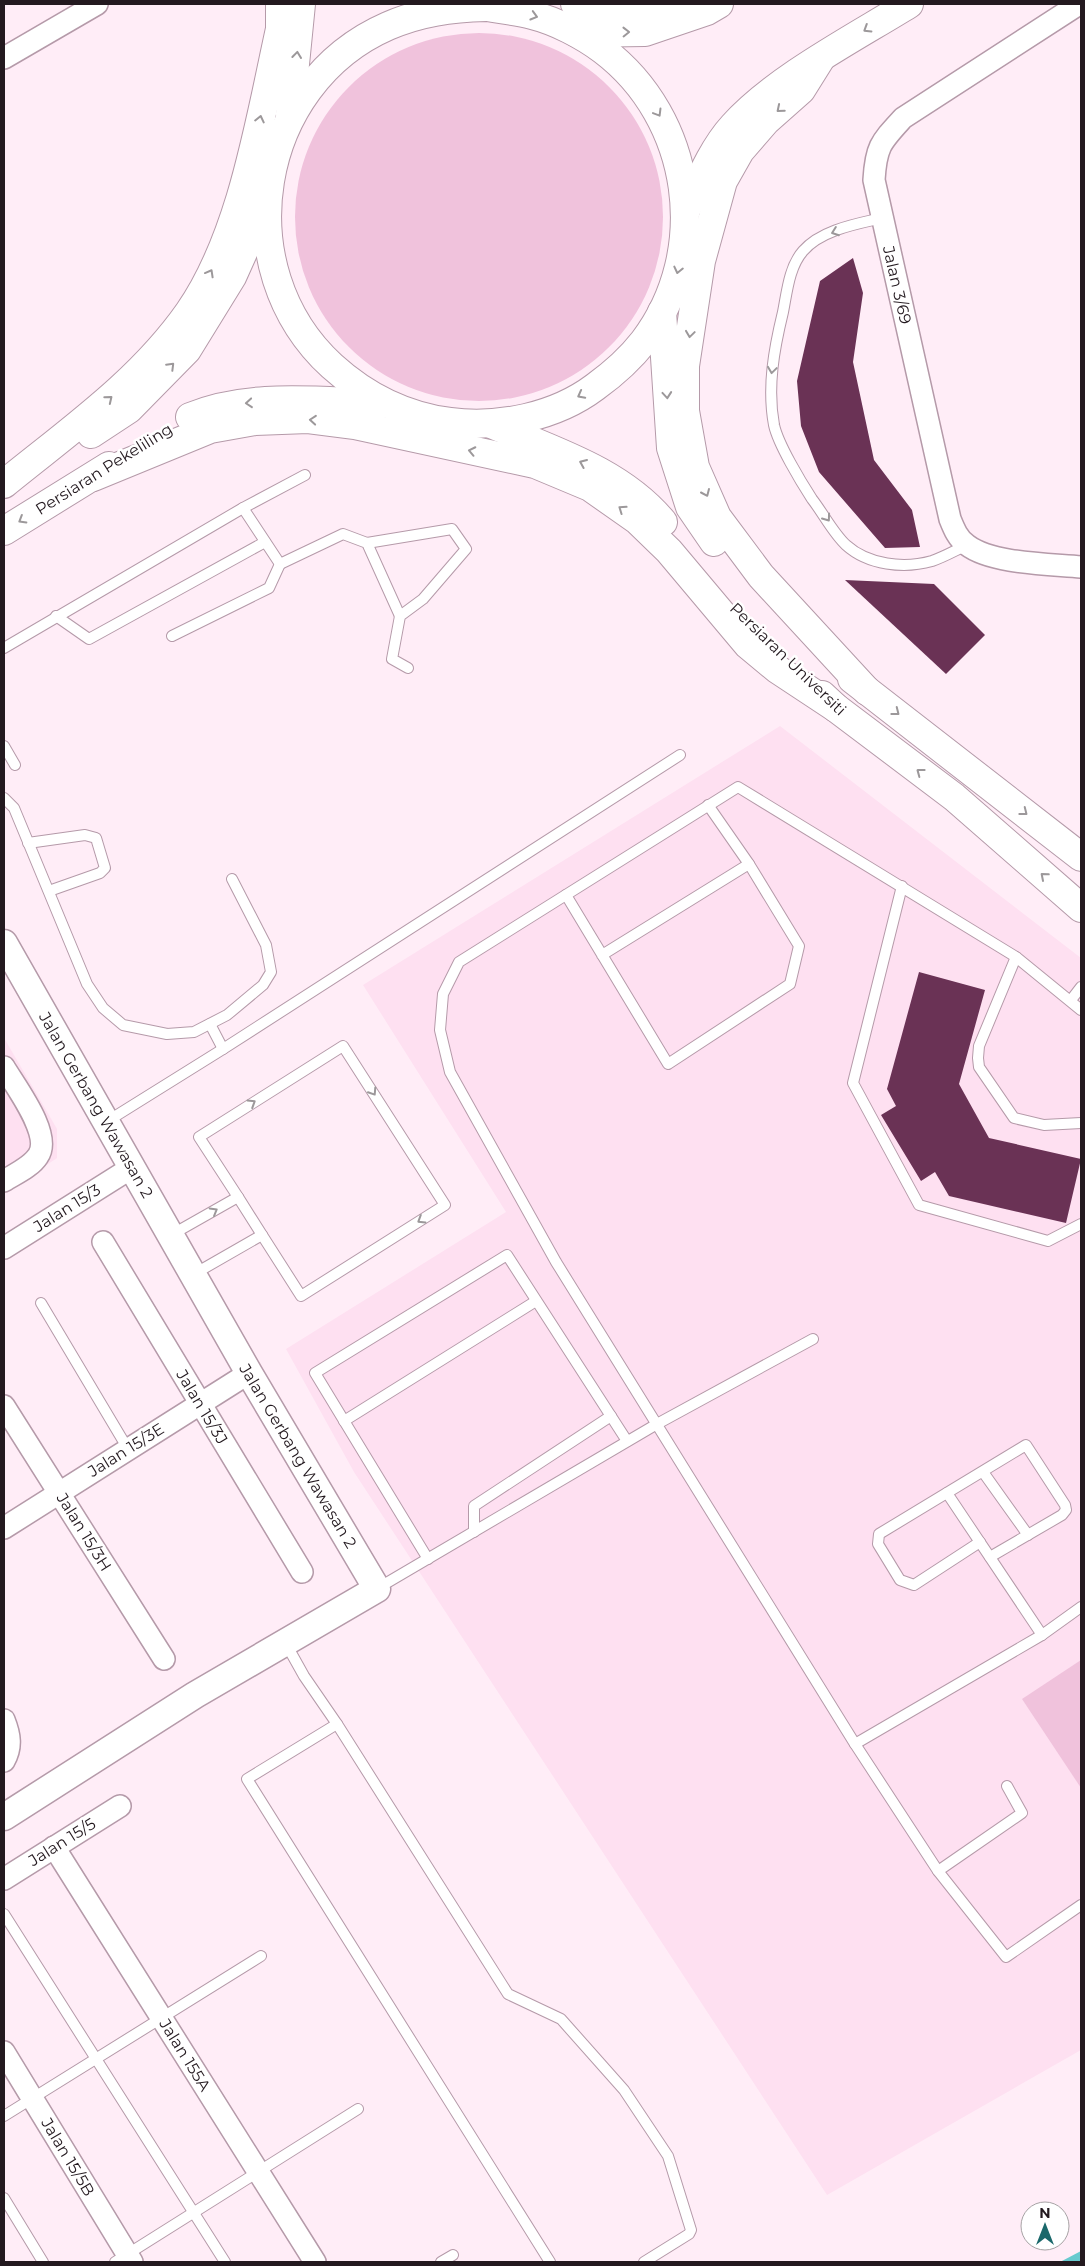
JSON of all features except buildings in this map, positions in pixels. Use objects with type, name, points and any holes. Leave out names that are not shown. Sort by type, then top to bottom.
[{"type":"main road","points":[[4,485],[114,396],[152,356],[189,311],[216,263],[246,181],[280,29],[280,4]]},
{"type":"main road","points":[[289,121],[301,4]]},
{"type":"main road","points":[[575,4],[596,8],[637,11],[688,4]]},
{"type":"main road","points":[[577,33],[645,32],[707,11],[719,4]]},
{"type":"main road","points":[[686,210],[700,178],[731,128],[749,109],[821,58],[909,4]]},
{"type":"main road","points":[[479,6],[533,15],[577,33],[603,50],[627,70],[647,94],[663,121],[675,150],[683,180],[686,210],[684,245],[676,279],[662,312],[644,342],[619,368],[592,390],[560,407],[526,418],[491,424],[464,424],[410,414],[385,404],[349,382],[319,354],[294,320],[277,282],[268,242],[267,201],[274,160],[289,121],[307,92],[330,66],[356,44],[386,27],[418,15],[452,8],[479,6]]},
{"type":"main road","points":[[821,58],[801,90],[766,121],[740,151],[723,181],[700,261],[685,366],[685,411],[695,467],[717,517],[760,576],[867,690]]},
{"type":"main road","points":[[4,485],[88,436],[129,409],[186,350],[232,277],[267,201]]},
{"type":"main road","name":"Persiaran Universiti","points":[[662,312],[671,448],[690,507],[734,572],[798,634],[1081,857]]},
{"type":"main road","name":"Persiaran Pekeliling","points":[[4,531],[93,477],[158,432],[193,416],[234,404],[295,401],[385,404]]},
{"type":"main road","points":[[93,477],[210,429],[255,421],[308,419],[354,425],[535,464],[590,487],[637,520],[669,550],[748,645],[777,668],[836,708]]},
{"type":"main road","name":"Persiaran Universiti","points":[[491,424],[597,469],[629,490],[658,517],[744,620],[836,708],[954,797],[1081,908]]},
{"type":"street","points":[[4,58],[73,10],[97,4]]},
{"type":"street","name":"Jalan 3/69","points":[[967,545],[956,533],[950,519],[874,180],[875,158],[881,141],[903,118],[1080,4]]},
{"type":"street","points":[[967,545],[1002,560],[1081,567]]},
{"type":"street","name":"Jalan Gerbang Wawasan 2","points":[[4,943],[249,1373],[377,1589]]},
{"type":"street","points":[[4,1067],[41,1130],[41,1149],[34,1162],[4,1180]]},
{"type":"street","name":"Jalan 15/3","points":[[4,1248],[131,1168]]},
{"type":"street","name":"Jalan 15/3J","points":[[103,1242],[302,1572]]},
{"type":"street","name":"Jalan 15/3E","points":[[4,1528],[249,1373]]},
{"type":"street","name":"Jalan 15/3H","points":[[4,1406],[164,1659]]},
{"type":"street","points":[[4,1817],[195,1695],[377,1589]]},
{"type":"street","points":[[4,1761],[9,1751],[6,1728]]},
{"type":"street","name":"Jalan 15/5","points":[[4,1879],[120,1806]]},
{"type":"street","name":"Jalan 155A","points":[[54,1847],[315,2262]]},
{"type":"street","name":"Jalan 15/5B","points":[[4,2052],[125,2260]]},
{"type":"lane","points":[[882,218],[857,224],[813,242],[802,251],[794,264],[777,338],[770,382],[775,426],[801,483],[846,544],[862,556],[883,563],[908,564],[932,561],[967,545]]},
{"type":"lane","points":[[4,648],[243,508],[305,475]]},
{"type":"lane","points":[[243,508],[280,564]]},
{"type":"lane","points":[[172,636],[269,588],[280,564],[343,534],[367,543],[452,528],[466,549],[423,599],[400,616]]},
{"type":"lane","points":[[56,616],[89,639],[265,542]]},
{"type":"lane","points":[[367,543],[400,616],[392,659],[408,668]]},
{"type":"lane","points":[[4,746],[15,766]]},
{"type":"lane","points":[[105,1122],[223,1049],[680,755]]},
{"type":"lane","points":[[1081,1010],[1016,957],[738,788],[459,962],[443,994],[440,1030],[450,1072],[556,1262],[855,1744],[938,1871],[1006,1957],[1081,1905]]},
{"type":"lane","points":[[4,798],[14,808],[87,984],[103,1008],[123,1025],[167,1034],[194,1032],[227,1015],[263,985],[271,972],[266,945],[232,879]]},
{"type":"lane","points":[[566,895],[668,1064],[790,984],[799,946],[749,864],[708,805]]},
{"type":"lane","points":[[28,843],[85,835],[96,838],[105,868],[100,873],[49,892]]},
{"type":"lane","points":[[602,955],[749,864]]},
{"type":"lane","points":[[902,886],[853,1083],[919,1205],[1048,1241],[1081,1224]]},
{"type":"lane","points":[[1016,957],[978,1046],[979,1068],[1014,1118],[1044,1125],[1081,1123]]},
{"type":"lane","points":[[1071,1000],[1081,987]]},
{"type":"lane","points":[[210,1024],[223,1049]]},
{"type":"lane","points":[[343,1046],[445,1205],[301,1296],[238,1197],[199,1137],[343,1046]]},
{"type":"lane","points":[[172,1235],[238,1197]]},
{"type":"lane","points":[[193,1275],[262,1235]]},
{"type":"lane","points":[[428,1559],[315,1373],[506,1255],[627,1441]]},
{"type":"lane","points":[[344,1421],[536,1301]]},
{"type":"lane","points":[[41,1303],[128,1449]]},
{"type":"lane","points":[[377,1589],[627,1441],[813,1339]]},
{"type":"lane","points":[[474,1532],[474,1506],[611,1416]]},
{"type":"lane","points":[[980,1542],[914,1585],[900,1580],[878,1544],[880,1534],[1026,1445],[1065,1505],[1066,1510],[1062,1515],[990,1557]]},
{"type":"lane","points":[[983,1472],[1028,1535]]},
{"type":"lane","points":[[948,1493],[1042,1634]]},
{"type":"lane","points":[[855,1744],[1042,1634],[1081,1607]]},
{"type":"lane","points":[[285,1642],[304,1676],[337,1724],[508,1994],[561,2018],[624,2090],[668,2156],[691,2230],[689,2234],[644,2262]]},
{"type":"lane","points":[[337,1724],[247,1779],[550,2262]]},
{"type":"lane","points":[[938,1871],[1022,1813],[1007,1786]]},
{"type":"lane","points":[[4,1914],[225,2262]]},
{"type":"lane","points":[[4,2116],[261,1956]]},
{"type":"lane","points":[[125,2260],[194,2213],[358,2109]]},
{"type":"lane","points":[[4,2198],[43,2262]]},
{"type":"lane","points":[[441,2262],[453,2254]]},
{"type":"shaded area","points":[[479,33],[515,37],[549,47],[581,64],[609,87],[632,115],[649,147],[659,181],[663,217],[659,253],[649,287],[632,319],[609,347],[581,370],[549,387],[515,397],[479,401],[443,397],[409,387],[377,370],[349,347],[326,319],[309,287],[299,253],[295,217],[299,181],[309,147],[326,115],[349,87],[377,64],[409,47],[443,37]]},
{"type":"shaded area","points":[[780,726],[1081,958],[1081,2050],[827,2195],[354,1472],[286,1349],[506,1212],[363,985]]},
{"type":"shaded area","points":[[4,1038],[57,1129],[57,1158],[4,1193]]},
{"type":"shaded area","points":[[1081,1660],[1081,1788],[1022,1699]]},
{"type":"water","points":[[1081,2251],[1081,2262],[1060,2262]]}]
